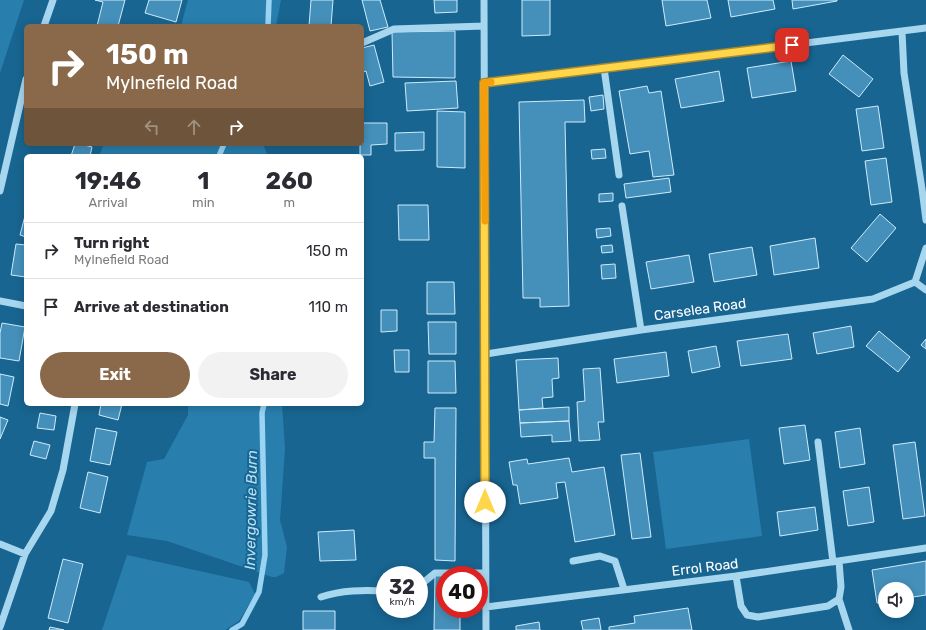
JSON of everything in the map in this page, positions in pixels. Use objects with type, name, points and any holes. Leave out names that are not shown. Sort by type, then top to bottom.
[{"type":"street","points":[[45,24],[53,0]]},
{"type":"street","points":[[484,0],[486,354],[485,566]]},
{"type":"street","points":[[364,42],[394,29],[484,26]]},
{"type":"street","points":[[484,83],[926,28]]},
{"type":"street","points":[[902,32],[904,73],[926,220]]},
{"type":"street","points":[[604,68],[619,176]]},
{"type":"street","points":[[0,191],[24,88]]},
{"type":"street","points":[[622,206],[641,330]]},
{"type":"street","points":[[926,248],[915,282],[926,290]]},
{"type":"street","name":"Carselea Road","points":[[486,354],[641,330],[874,299],[915,282]]},
{"type":"street","points":[[0,301],[24,306]]},
{"type":"street","points":[[0,627],[25,554],[51,511],[63,470],[75,406]]},
{"type":"street","points":[[818,442],[841,587],[839,599],[849,630]]},
{"type":"street","points":[[0,544],[25,554]]},
{"type":"street","name":"Errol Road","points":[[488,607],[736,576],[926,548]]},
{"type":"street","points":[[573,561],[600,556],[615,562],[624,589]]},
{"type":"street","points":[[736,576],[740,606],[747,614],[758,617],[828,606],[839,599]]},
{"type":"street","points":[[321,597],[354,590],[376,591]]},
{"type":"street","points":[[486,618],[486,630]]},
{"type":"shaded area","points":[[0,0],[24,0],[0,73]]},
{"type":"shaded area","points":[[188,0],[281,0],[276,24],[182,24]]},
{"type":"shaded area","points":[[103,146],[264,146],[267,154],[100,154]]},
{"type":"shaded area","points":[[188,406],[282,406],[285,449],[280,520],[287,547],[284,573],[276,577],[272,577],[167,541],[127,535],[147,462],[164,459],[188,415]]},
{"type":"shaded area","points":[[749,439],[762,536],[666,549],[653,452]]},
{"type":"shaded area","points":[[127,555],[249,582],[255,594],[239,621],[225,630],[102,630]]},
{"type":"building","points":[[95,0],[125,0],[119,24],[98,24],[103,2]]},
{"type":"building","points":[[149,0],[182,0],[176,22],[145,13]]},
{"type":"building","points":[[311,0],[333,0],[331,24],[309,24]]},
{"type":"building","points":[[362,0],[380,0],[388,27],[370,31]]},
{"type":"building","points":[[434,0],[457,0],[457,12],[435,13]]},
{"type":"building","points":[[522,0],[550,0],[550,35],[522,36]]},
{"type":"building","points":[[662,0],[707,0],[711,18],[666,26]]},
{"type":"building","points":[[728,0],[773,0],[775,9],[731,17]]},
{"type":"building","points":[[792,0],[837,0],[837,1],[793,9]]},
{"type":"building","points":[[455,31],[455,78],[393,77],[392,32]]},
{"type":"building","points":[[374,45],[384,82],[370,86],[366,71],[364,72],[364,48]]},
{"type":"building","points":[[843,55],[873,79],[859,97],[829,74]]},
{"type":"building","points":[[791,61],[796,91],[752,98],[747,68]]},
{"type":"building","points":[[719,71],[724,101],[681,108],[675,79]]},
{"type":"building","points":[[456,81],[458,108],[407,111],[405,83]]},
{"type":"building","points":[[647,86],[649,93],[661,91],[674,175],[653,177],[649,151],[630,154],[619,91]]},
{"type":"building","points":[[603,95],[604,109],[591,111],[589,97]]},
{"type":"building","points":[[584,100],[585,122],[565,122],[569,306],[540,307],[540,298],[523,298],[519,102]]},
{"type":"building","points":[[878,106],[884,148],[862,151],[856,109]]},
{"type":"building","points":[[437,111],[465,112],[465,168],[437,167]]},
{"type":"building","points":[[364,123],[387,123],[387,144],[371,145],[371,155],[360,154],[360,146],[364,146]]},
{"type":"building","points":[[424,132],[424,150],[395,151],[395,133]]},
{"type":"building","points":[[74,146],[92,147],[90,154],[72,154]]},
{"type":"building","points":[[605,149],[606,158],[592,159],[591,150]]},
{"type":"building","points":[[886,158],[892,202],[871,205],[865,161]]},
{"type":"building","points":[[669,178],[671,192],[626,198],[624,184]]},
{"type":"building","points":[[613,193],[613,201],[599,202],[599,194]]},
{"type":"building","points":[[398,205],[428,205],[429,240],[399,240]]},
{"type":"building","points":[[880,214],[896,228],[867,262],[851,248]]},
{"type":"building","points":[[24,220],[24,236],[20,235]]},
{"type":"building","points":[[610,228],[611,236],[597,238],[596,229]]},
{"type":"building","points":[[815,238],[819,268],[774,275],[770,246]]},
{"type":"building","points":[[16,244],[24,245],[24,277],[11,275]]},
{"type":"building","points":[[612,245],[613,252],[602,253],[601,246]]},
{"type":"building","points":[[752,247],[757,275],[714,282],[709,254]]},
{"type":"building","points":[[689,255],[694,282],[651,289],[646,262]]},
{"type":"building","points":[[615,264],[616,278],[602,279],[601,265]]},
{"type":"building","points":[[427,282],[454,282],[455,314],[427,314]]},
{"type":"building","points":[[381,310],[397,310],[397,331],[381,332]]},
{"type":"building","points":[[428,322],[456,322],[456,354],[429,354]]},
{"type":"building","points":[[2,323],[24,327],[19,361],[0,358],[0,333]]},
{"type":"building","points":[[851,326],[854,347],[817,354],[813,333]]},
{"type":"building","points":[[879,331],[910,357],[898,372],[866,346]]},
{"type":"building","points":[[788,334],[792,359],[741,366],[737,341]]},
{"type":"building","points":[[926,339],[926,349],[921,345]]},
{"type":"building","points":[[716,346],[720,367],[692,373],[688,351]]},
{"type":"building","points":[[394,350],[409,350],[409,372],[395,372]]},
{"type":"building","points":[[666,352],[669,376],[617,383],[614,359]]},
{"type":"building","points":[[558,358],[559,378],[552,379],[553,397],[542,398],[543,408],[519,410],[516,360]]},
{"type":"building","points":[[428,361],[455,361],[456,393],[428,393]]},
{"type":"building","points":[[600,368],[604,422],[598,422],[600,440],[579,441],[577,402],[585,401],[583,369]]},
{"type":"building","points":[[0,374],[14,377],[8,406],[0,404]]},
{"type":"building","points":[[101,406],[122,406],[118,420],[99,415]]},
{"type":"building","points":[[569,407],[569,421],[520,423],[519,410]]},
{"type":"building","points":[[435,408],[456,408],[455,561],[435,560],[435,458],[424,458],[424,442],[434,442]]},
{"type":"building","points":[[40,413],[56,416],[54,430],[37,428]]},
{"type":"building","points":[[0,417],[8,420],[0,439]]},
{"type":"building","points":[[569,421],[571,441],[552,442],[552,435],[521,437],[520,423]]},
{"type":"building","points":[[805,425],[810,460],[784,464],[779,428]]},
{"type":"building","points":[[96,428],[117,432],[110,465],[90,461]]},
{"type":"building","points":[[860,428],[865,464],[840,468],[835,432]]},
{"type":"building","points":[[34,441],[50,445],[46,459],[30,455]]},
{"type":"building","points":[[915,442],[925,516],[903,519],[893,445]]},
{"type":"building","points":[[640,453],[651,537],[632,539],[621,455]]},
{"type":"building","points":[[569,458],[572,472],[604,467],[615,535],[575,542],[565,482],[556,483],[558,498],[520,504],[517,485],[513,485],[509,462],[527,459],[528,464]]},
{"type":"building","points":[[88,472],[108,477],[100,513],[80,508]]},
{"type":"building","points":[[869,487],[874,522],[848,526],[843,491]]},
{"type":"building","points":[[815,507],[818,530],[780,536],[777,512]]},
{"type":"building","points":[[354,530],[356,560],[320,561],[318,532]]},
{"type":"building","points":[[63,559],[83,564],[68,623],[48,618]]},
{"type":"building","points":[[926,561],[926,595],[914,597],[914,582],[878,582],[877,603],[872,570]]},
{"type":"building","points":[[436,575],[436,618],[460,618],[460,630],[434,630]]},
{"type":"building","points":[[688,608],[692,630],[609,630],[609,627],[635,623],[634,616]]},
{"type":"building","points":[[303,611],[335,611],[335,630],[303,630]]},
{"type":"building","points":[[599,618],[601,630],[583,630],[581,621]]},
{"type":"building","points":[[539,622],[540,630],[516,630],[516,626]]},
{"type":"building","points":[[50,627],[64,630],[49,630]]},
{"type":"waterway","name":"Invergowrie Burn","points":[[268,24],[269,0]]},
{"type":"waterway","name":"Invergowrie Burn","points":[[220,154],[223,146]]},
{"type":"waterway","name":"Invergowrie Burn","points":[[232,630],[242,624],[259,592],[265,555],[262,413],[264,406]]},
{"type":"slow traffic","points":[[485,221],[484,83],[491,82]]},
{"type":"route","points":[[485,502],[486,338],[484,83],[792,45]]}]
